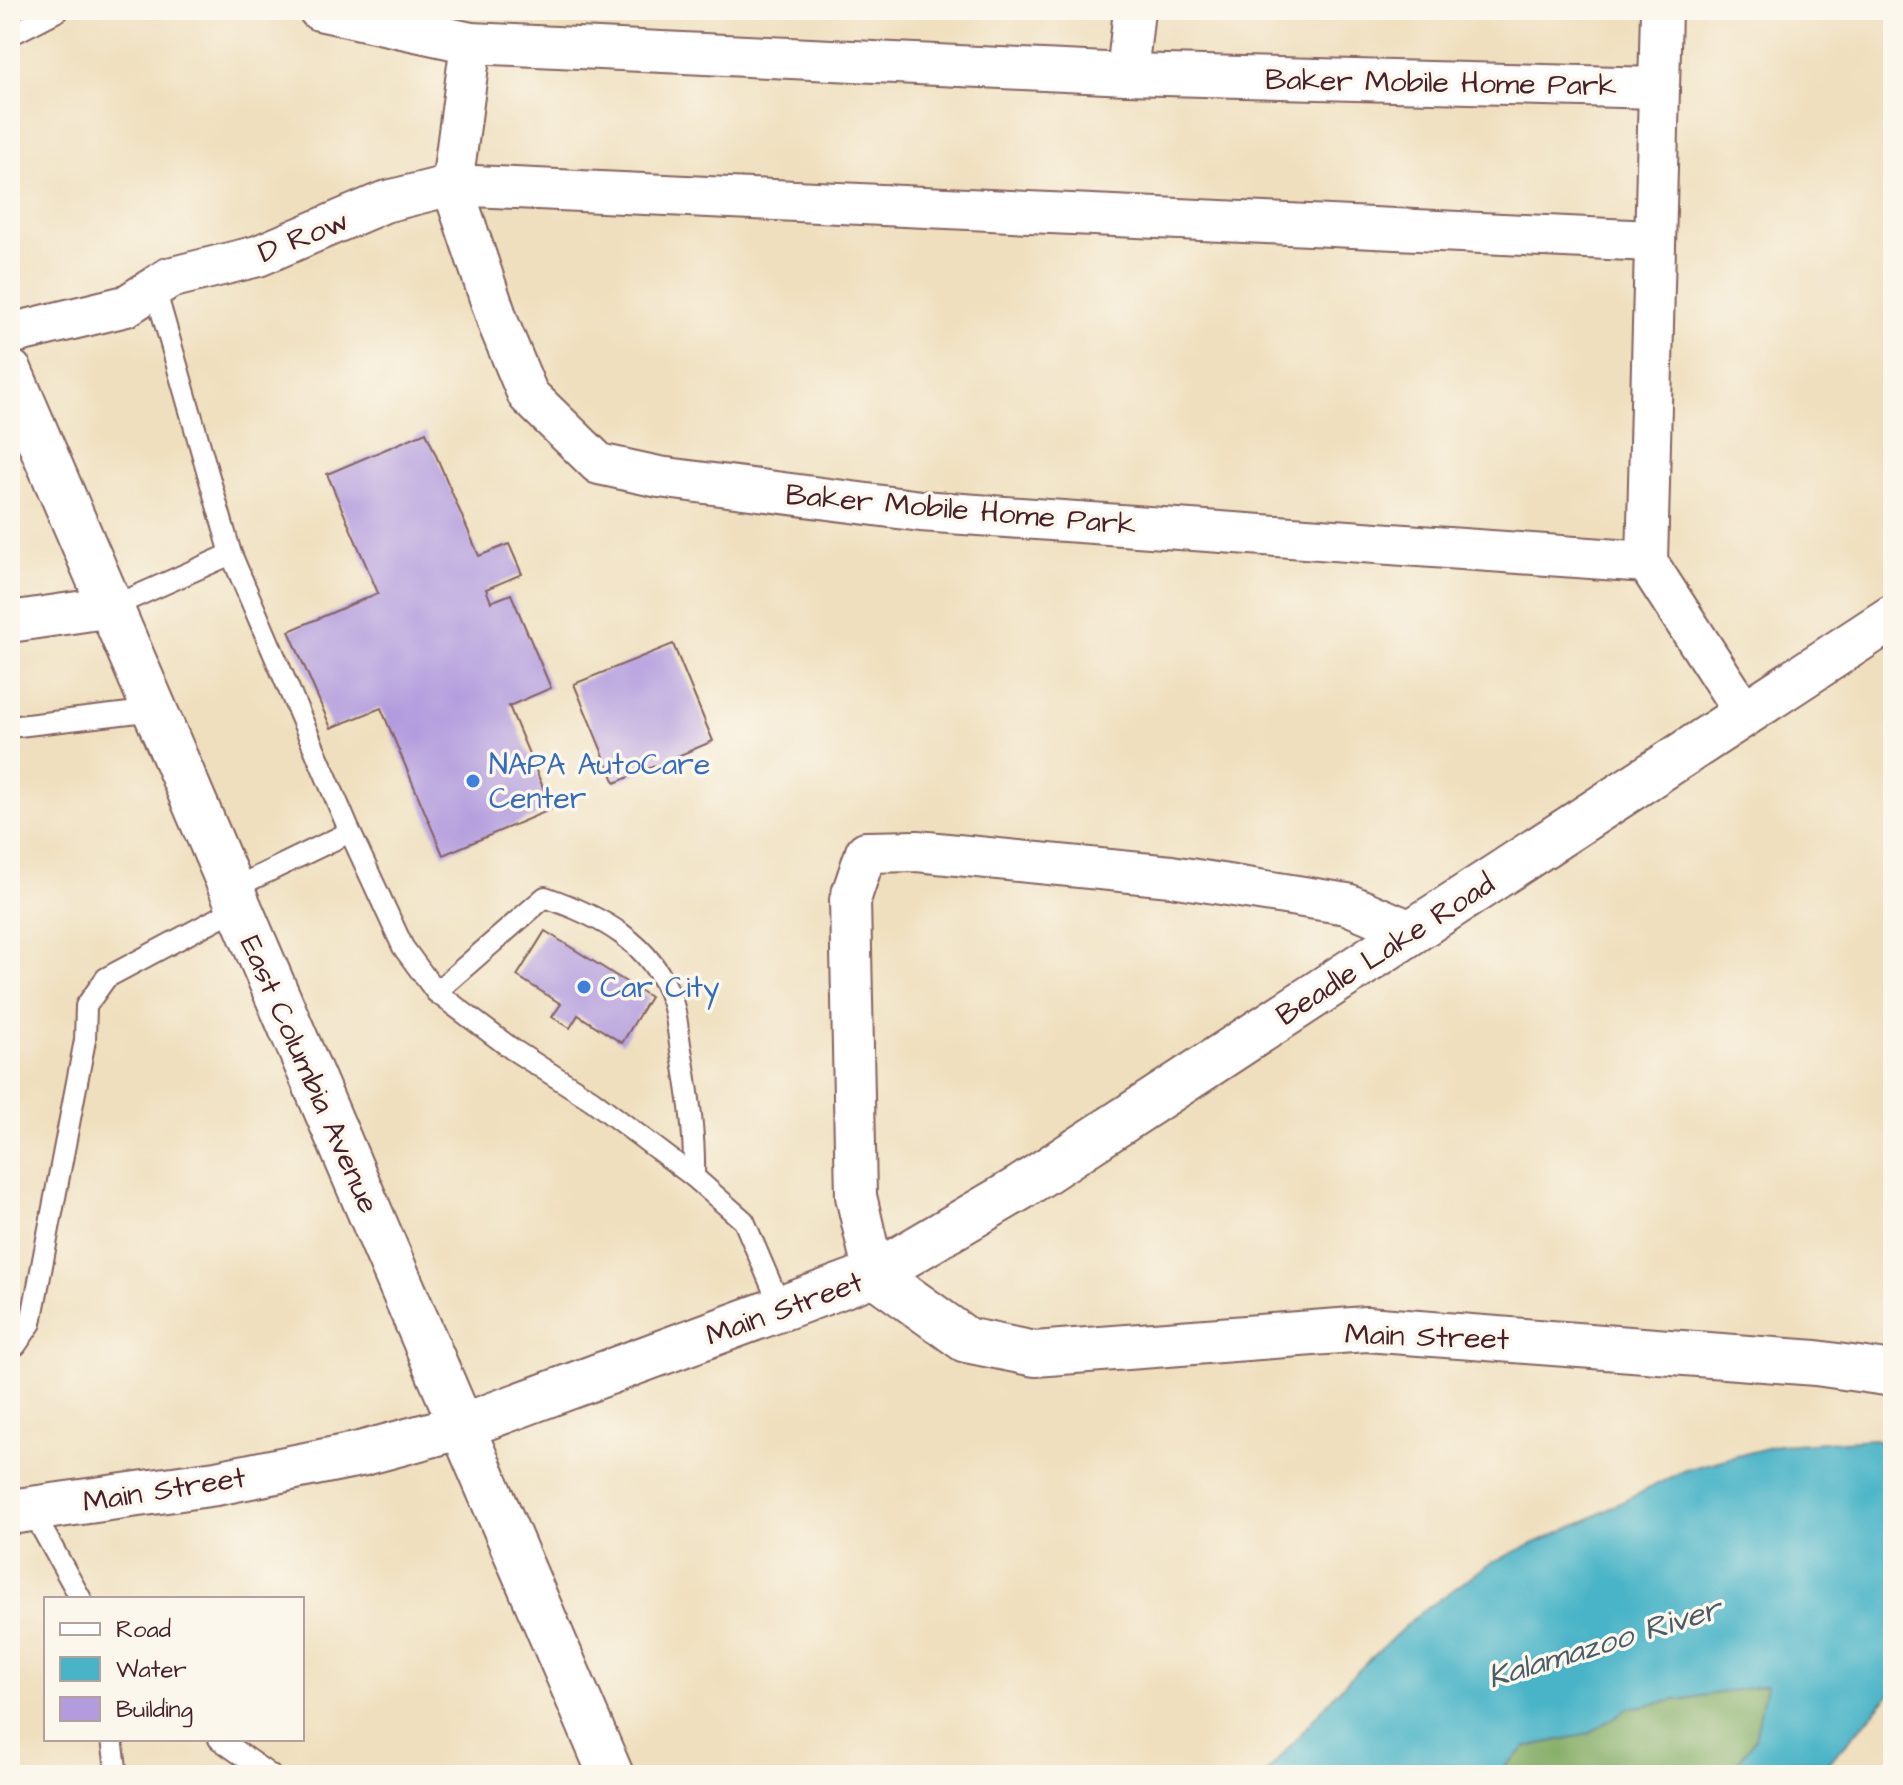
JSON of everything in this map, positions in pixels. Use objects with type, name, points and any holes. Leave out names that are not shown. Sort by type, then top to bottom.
[{"type":"main road","name":"East Columbia Avenue","points":[[10,372],[611,1775]]},
{"type":"main road","name":"Beadle Lake Road","points":[[874,1274],[1020,1188],[1893,617]]},
{"type":"main road","name":"Main Street","points":[[20,1511],[216,1483],[360,1454],[463,1426],[874,1274],[966,1340],[1035,1354],[1366,1329],[1800,1361],[1893,1374]]},
{"type":"street","name":"Baker Mobile Home Park","points":[[319,10],[471,43],[1127,74],[1658,88]]},
{"type":"street","points":[[1127,74],[1134,10]]},
{"type":"street","name":"Baker Mobile Home Park","points":[[471,43],[452,185],[499,325],[528,395],[599,464],[659,477],[921,511],[1647,562],[1652,241],[1661,10]]},
{"type":"street","points":[[452,185],[1652,241]]},
{"type":"street","name":"D Row","points":[[10,334],[126,306],[169,278],[258,256],[384,202],[452,185]]},
{"type":"street","name":"D Row","points":[[10,307],[122,281],[154,285]]},
{"type":"street","points":[[1647,562],[1744,712]]},
{"type":"street","points":[[10,622],[112,607]]},
{"type":"street","points":[[874,1274],[856,1196],[850,900],[866,852],[917,851],[1171,876],[1347,904],[1413,932]]},
{"type":"lane","points":[[10,35],[59,10]]},
{"type":"lane","points":[[154,285],[231,554],[350,832],[403,947],[436,992],[512,1049],[592,1100],[736,1211],[744,1221],[781,1308]]},
{"type":"lane","points":[[112,607],[231,554]]},
{"type":"lane","points":[[10,727],[155,710]]},
{"type":"lane","points":[[10,1348],[16,1345],[31,1323],[85,1040],[86,1006],[106,978],[350,832]]},
{"type":"lane","points":[[436,992],[545,897],[592,914],[614,928],[651,960],[673,1004],[693,1127],[694,1177]]},
{"type":"lane","points":[[20,1511],[80,1597]]},
{"type":"lane","points":[[112,1741],[117,1775]]},
{"type":"lane","points":[[222,1741],[270,1775]]},
{"type":"green space","points":[[1767,1685],[1755,1739],[1729,1775],[1495,1775],[1526,1747],[1588,1734],[1629,1708]]},
{"type":"water","name":"Kalamazoo River","points":[[1874,1439],[1893,1444],[1893,1691],[1818,1775],[1729,1775],[1755,1739],[1766,1685],[1629,1708],[1588,1734],[1526,1747],[1495,1775],[1265,1775],[1344,1684],[1415,1617],[1492,1562],[1587,1520],[1685,1470],[1778,1445]]},
{"type":"building","points":[[426,432],[479,556],[509,544],[522,574],[486,589],[491,602],[511,594],[551,688],[509,706],[552,809],[443,855],[381,708],[331,728],[289,631],[378,593],[327,474]]},
{"type":"building","points":[[673,644],[713,741],[615,783],[574,684]]},
{"type":"building","name":"Car City","points":[[545,931],[650,997],[622,1043],[578,1015],[570,1028],[552,1017],[561,1004],[517,976]]},
{"type":"place","name":"NAPA AutoCare Center","points":[[473,781]]},
{"type":"place","name":"Car City","points":[[584,987]]}]
